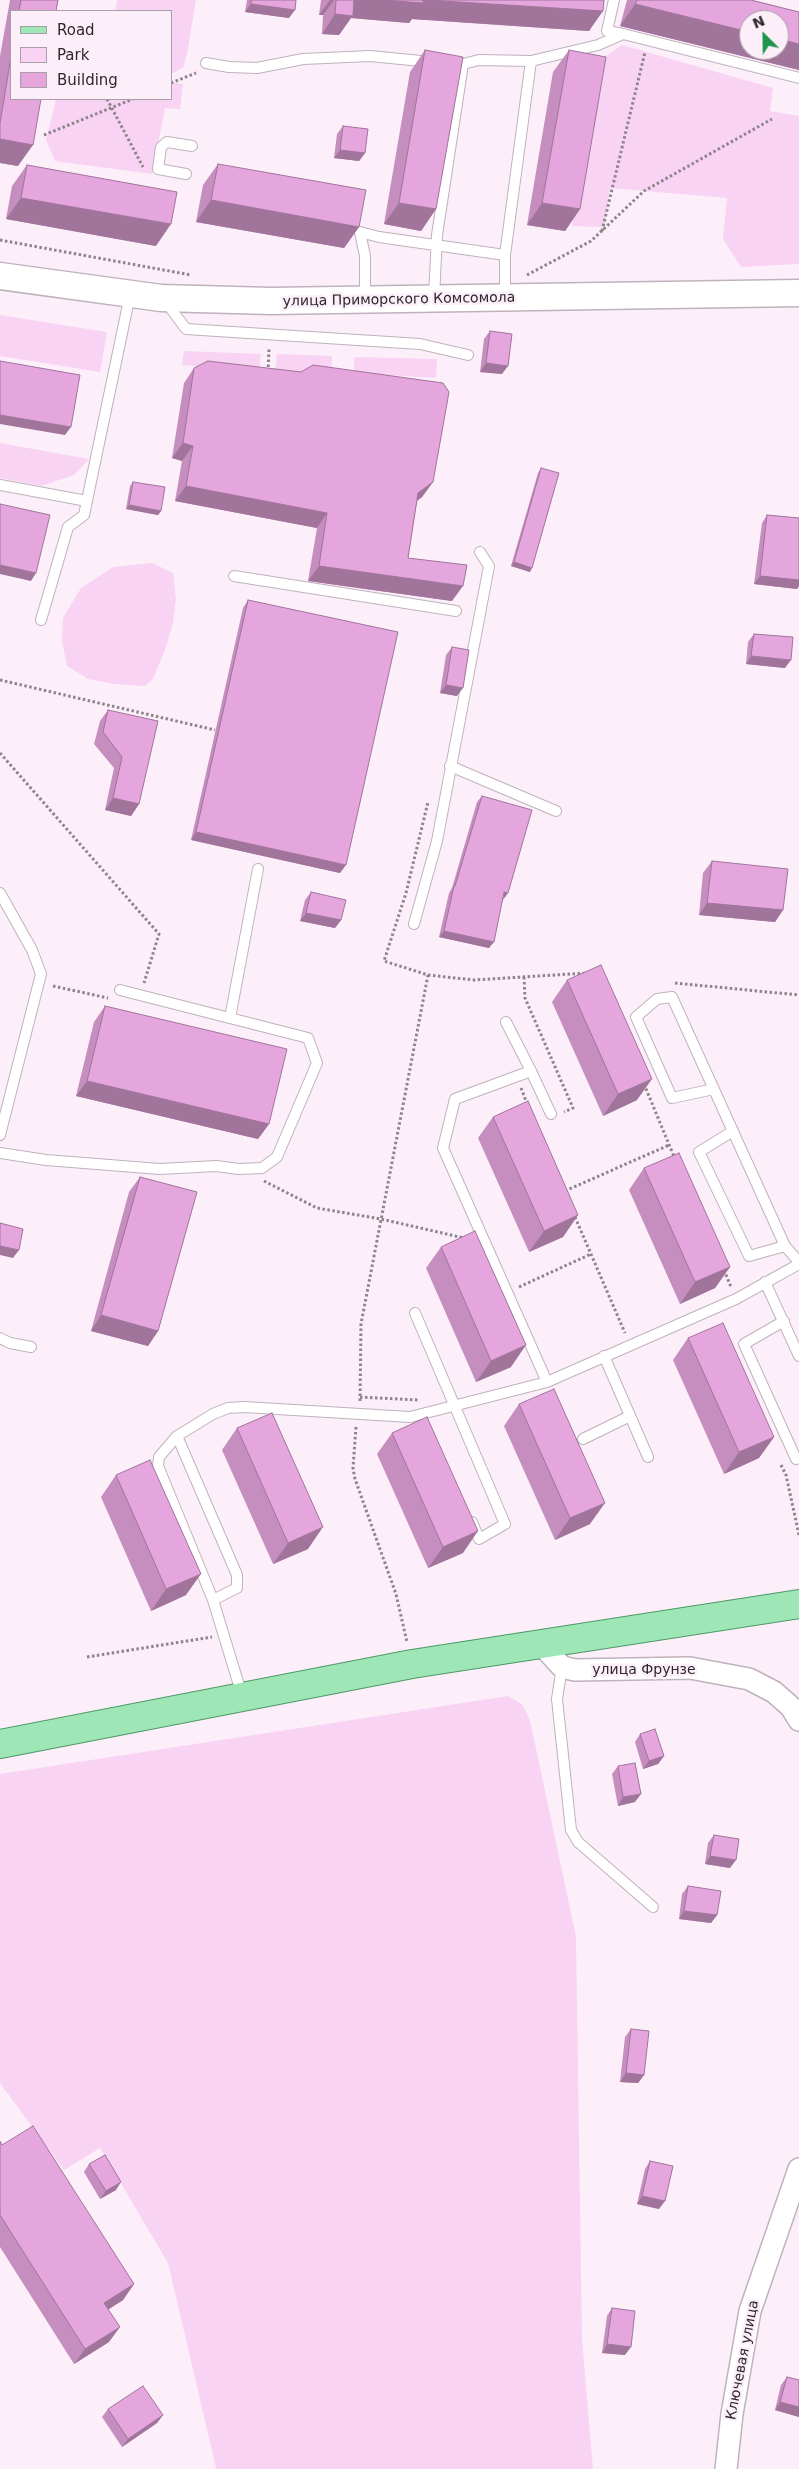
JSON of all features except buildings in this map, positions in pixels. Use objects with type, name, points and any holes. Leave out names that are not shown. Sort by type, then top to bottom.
[{"type":"main road","points":[[0,1744],[412,1664],[799,1604]]},
{"type":"street","name":"улица Приморского Комсомола","points":[[0,276],[130,294],[173,298],[271,302],[434,300],[505,289],[799,293]]},
{"type":"street","points":[[542,1644],[562,1667]]},
{"type":"street","name":"улица Фрунзе","points":[[562,1667],[575,1670],[690,1668],[749,1678],[774,1692],[791,1707],[799,1720]]},
{"type":"street","name":"Ключевая улица","points":[[726,2469],[732,2414],[750,2311],[799,2169]]},
{"type":"lane","points":[[614,0],[607,31],[799,78]]},
{"type":"lane","points":[[206,66],[257,68],[303,59],[370,56],[454,63],[479,60],[531,61],[598,45],[623,34]]},
{"type":"lane","points":[[505,289],[505,255],[531,61]]},
{"type":"lane","points":[[434,300],[436,245],[454,63]]},
{"type":"lane","points":[[186,174],[158,169],[161,147],[167,142],[192,146]]},
{"type":"lane","points":[[364,301],[365,256],[360,232],[379,237],[505,255]]},
{"type":"lane","points":[[41,620],[68,527],[84,516],[130,294]]},
{"type":"lane","points":[[173,298],[171,309],[186,329],[420,344],[468,356]]},
{"type":"lane","points":[[0,485],[87,501]]},
{"type":"lane","points":[[414,924],[437,841],[489,566],[480,552]]},
{"type":"lane","points":[[234,576],[456,611]]},
{"type":"lane","points":[[450,766],[556,811]]},
{"type":"lane","points":[[230,1018],[258,869]]},
{"type":"lane","points":[[0,893],[32,950],[41,974],[0,1134]]},
{"type":"lane","points":[[0,1153],[46,1160],[160,1169],[216,1166],[239,1169],[262,1168],[277,1157],[317,1063],[308,1038],[120,990]]},
{"type":"lane","points":[[242,1698],[225,1635],[213,1600],[158,1466],[159,1457],[178,1436],[213,1414],[228,1408],[244,1407],[426,1418],[455,1406],[547,1382],[736,1299],[799,1263],[785,1246],[714,1089],[672,997],[657,999],[636,1017],[672,1098],[714,1089]]},
{"type":"lane","points":[[506,1022],[554,1114]]},
{"type":"lane","points":[[531,1071],[455,1099],[443,1148],[547,1382]]},
{"type":"lane","points":[[733,1131],[699,1152],[749,1256],[785,1246]]},
{"type":"lane","points":[[765,1282],[799,1356]]},
{"type":"lane","points":[[415,1313],[504,1524],[479,1539],[467,1512]]},
{"type":"lane","points":[[784,1322],[744,1344],[796,1459],[799,1458]]},
{"type":"lane","points":[[0,1338],[10,1343],[32,1347]]},
{"type":"lane","points":[[604,1356],[648,1457]]},
{"type":"lane","points":[[584,1439],[630,1416]]},
{"type":"lane","points":[[178,1436],[237,1575],[236,1588],[213,1600]]},
{"type":"lane","points":[[562,1667],[557,1699],[571,1830],[578,1842],[654,1906]]},
{"type":"path","points":[[601,231],[648,40]]},
{"type":"path","points":[[172,83],[206,66]]},
{"type":"path","points":[[108,100],[144,169]]},
{"type":"path","points":[[44,135],[130,100]]},
{"type":"path","points":[[505,289],[518,280],[591,241],[644,190],[772,119]]},
{"type":"path","points":[[0,240],[168,272],[196,275]]},
{"type":"path","points":[[270,334],[268,374],[277,375]]},
{"type":"path","points":[[0,680],[215,730]]},
{"type":"path","points":[[0,753],[159,934],[141,995]]},
{"type":"path","points":[[429,797],[406,894],[384,961],[428,975],[459,980],[591,972]]},
{"type":"path","points":[[412,1664],[396,1594],[355,1479],[353,1468],[360,1397],[361,1324],[428,975]]},
{"type":"path","points":[[524,977],[525,998],[573,1108],[554,1114]]},
{"type":"path","points":[[717,985],[799,995]]},
{"type":"path","points":[[51,986],[111,999]]},
{"type":"path","points":[[641,1076],[677,1163]]},
{"type":"path","points":[[516,1077],[529,1108]]},
{"type":"path","points":[[564,1191],[669,1145]]},
{"type":"path","points":[[239,1169],[317,1208],[381,1219],[485,1243]]},
{"type":"path","points":[[560,1183],[568,1200]]},
{"type":"path","points":[[572,1209],[630,1344]]},
{"type":"path","points":[[507,1292],[591,1254]]},
{"type":"path","points":[[721,1263],[736,1299]]},
{"type":"path","points":[[360,1397],[415,1398],[421,1402],[426,1418]]},
{"type":"path","points":[[778,1457],[786,1474],[799,1535]]},
{"type":"path","points":[[87,1658],[225,1635]]},
{"type":"green space","points":[[117,0],[196,0],[183,68],[172,74],[172,10],[115,10]]},
{"type":"green space","points":[[622,45],[773,88],[770,111],[799,116],[799,264],[741,267],[723,239],[727,198],[610,188],[604,227],[572,226],[596,63]]},
{"type":"green space","points":[[172,82],[183,84],[180,109],[165,108],[152,174],[55,161],[46,140],[56,100],[172,100]]},
{"type":"green space","points":[[0,315],[107,332],[100,372],[0,356]]},
{"type":"green space","points":[[184,351],[261,354],[259,370],[182,365]]},
{"type":"green space","points":[[277,354],[332,356],[331,374],[275,372]]},
{"type":"green space","points":[[354,357],[437,359],[436,378],[354,373]]},
{"type":"green space","points":[[0,443],[89,459],[74,475],[41,486],[0,478]]},
{"type":"green space","points":[[152,563],[173,573],[176,599],[173,623],[153,679],[145,686],[114,684],[88,679],[67,666],[62,641],[63,618],[81,588],[113,567]]},
{"type":"green space","points":[[508,1696],[522,1704],[530,1720],[576,1937],[582,2339],[593,2469],[214,2469],[216,2468],[168,2263],[100,2148],[64,2170],[0,2083],[0,1774]]}]
